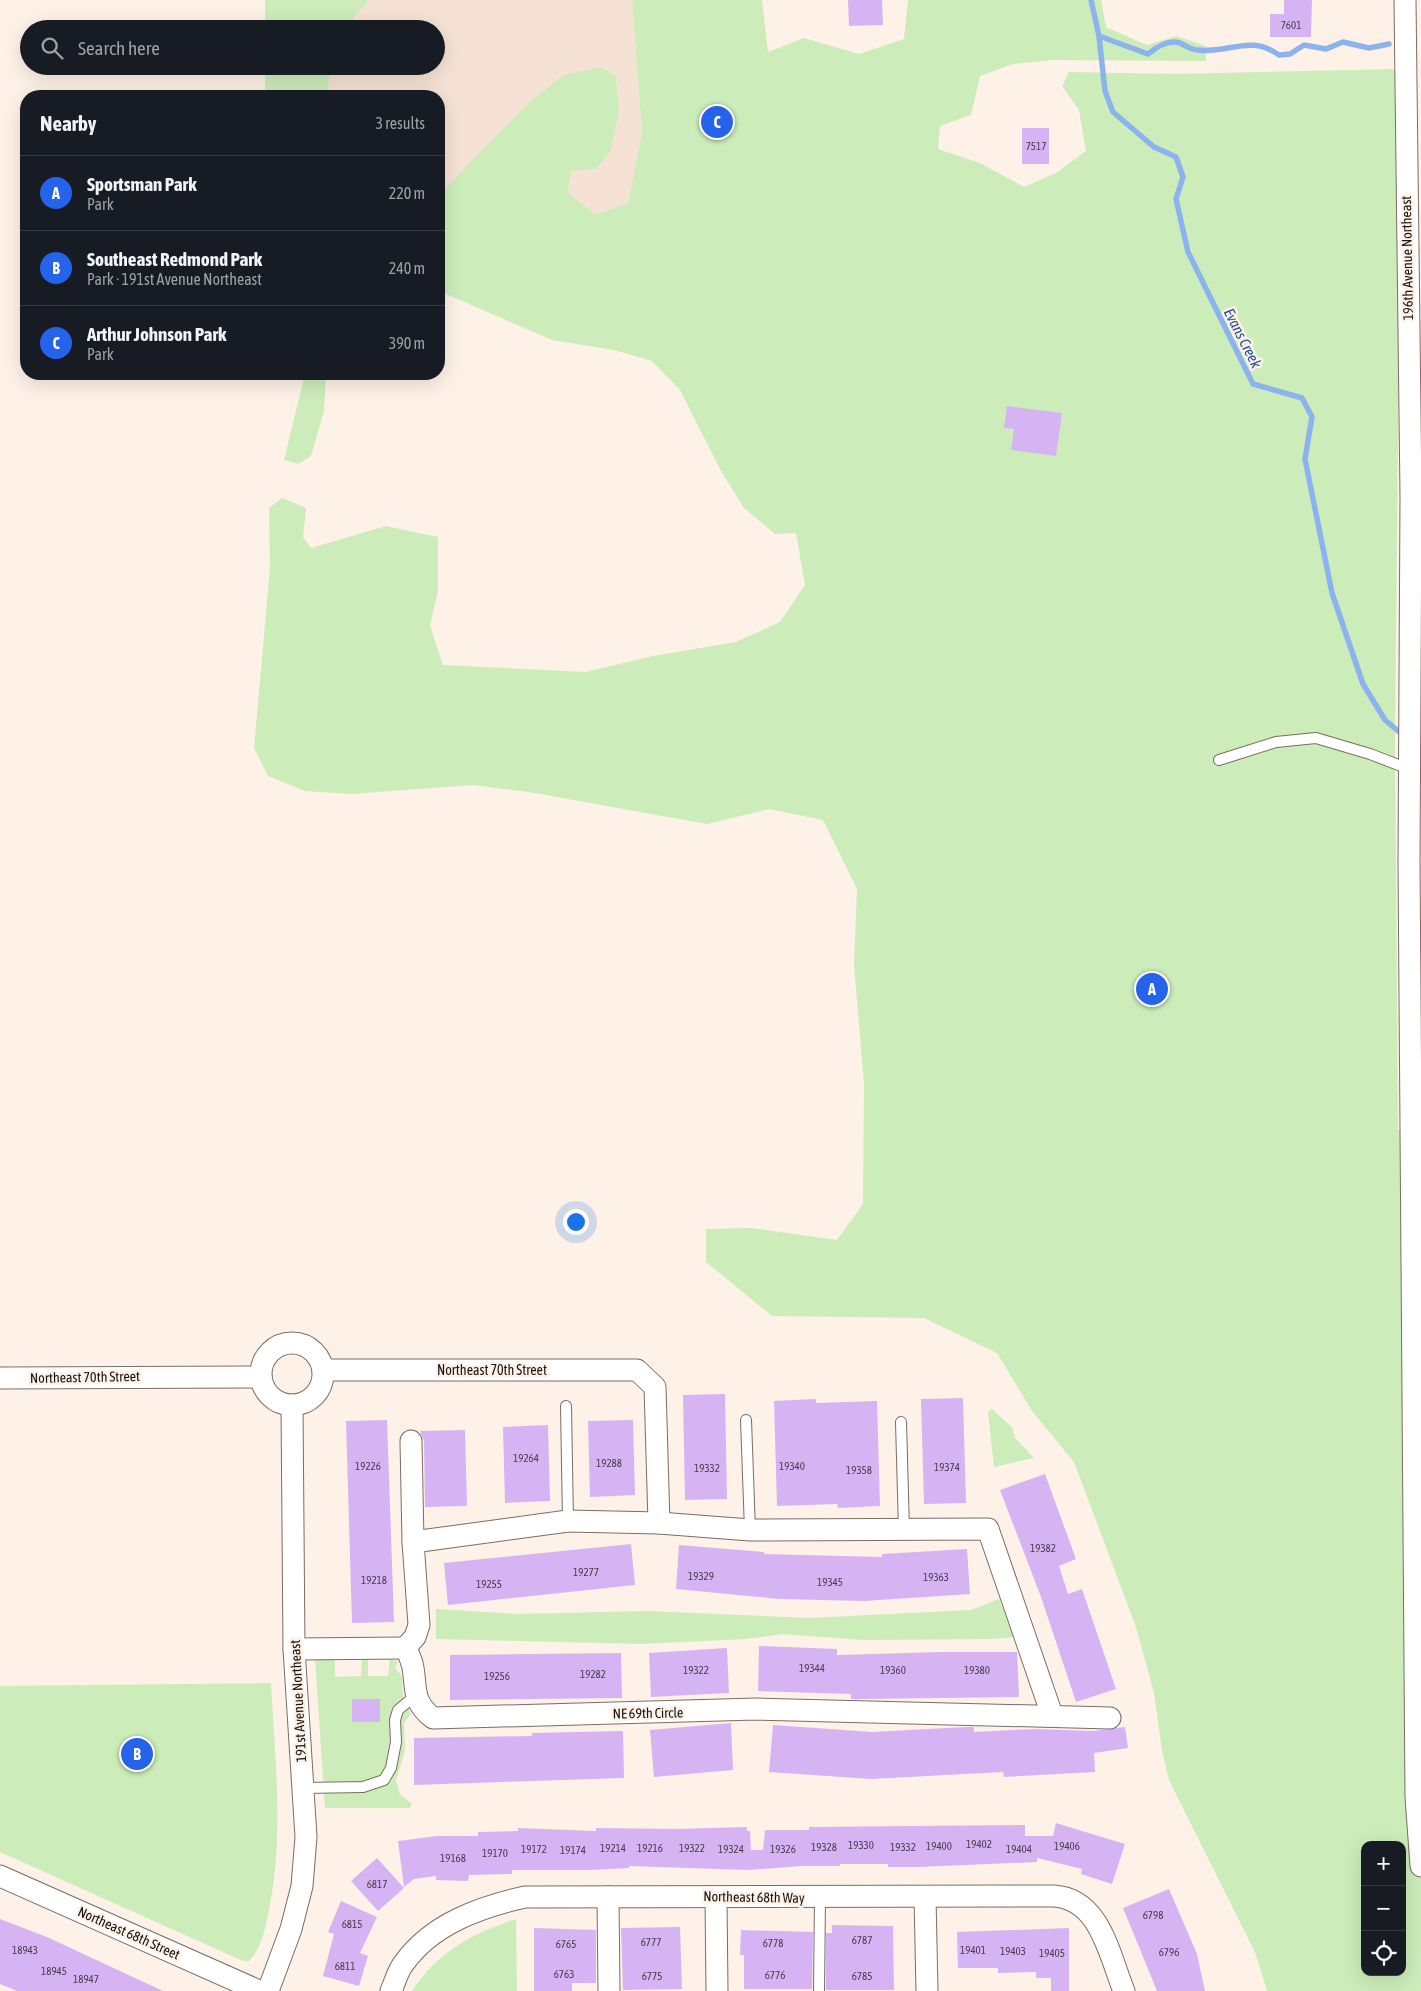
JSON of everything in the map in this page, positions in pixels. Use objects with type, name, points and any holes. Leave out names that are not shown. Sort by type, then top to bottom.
[{"type":"street","name":"196th Avenue Northeast","points":[[1405,0],[1411,497],[1410,764],[1416,1788],[1421,1866]]},
{"type":"street","points":[[292,1343],[309,1348],[320,1361],[322,1370],[320,1387],[315,1394],[301,1404],[285,1404],[271,1397],[262,1385],[261,1377],[264,1360],[269,1353],[284,1344],[292,1343]]},
{"type":"street","name":"Northeast 70th Street","points":[[322,1370],[638,1370],[655,1386],[659,1523]]},
{"type":"street","name":"Northeast 70th Street","points":[[0,1378],[261,1377]]},
{"type":"street","name":"191st Avenue Northeast","points":[[268,1991],[291,1929],[302,1886],[306,1837],[294,1649],[292,1405]]},
{"type":"street","points":[[294,1649],[405,1648],[415,1637],[418,1625],[413,1542],[411,1442]]},
{"type":"street","points":[[413,1542],[568,1521],[659,1523],[750,1530],[988,1528],[1052,1715]]},
{"type":"street","name":"NE 69th Circle","points":[[405,1648],[414,1666],[416,1695],[421,1709],[433,1718],[756,1710],[1052,1715],[1110,1718]]},
{"type":"street","name":"Northeast 68th Street","points":[[0,1876],[259,1991]]},
{"type":"street","name":"Northeast 68th Way","points":[[391,1991],[403,1964],[428,1935],[491,1905],[525,1897],[820,1898],[1054,1896],[1067,1897],[1085,1907],[1096,1920],[1124,1991]]},
{"type":"street","points":[[608,1897],[610,1991]]},
{"type":"street","points":[[716,1897],[717,1991]]},
{"type":"street","points":[[925,1897],[927,1991]]},
{"type":"lane","points":[[1219,760],[1241,755],[1276,742],[1316,738],[1410,764]]},
{"type":"lane","points":[[566,1406],[568,1521]]},
{"type":"lane","points":[[746,1420],[750,1530]]},
{"type":"lane","points":[[901,1422],[904,1530]]},
{"type":"lane","points":[[303,1788],[363,1786],[384,1780],[393,1760],[396,1742],[395,1720],[398,1710],[416,1695]]},
{"type":"lane","points":[[819,1991],[820,1898]]},
{"type":"shaded area","points":[[369,0],[632,0],[642,132],[628,203],[595,214],[568,193],[571,171],[596,169],[619,110],[616,76],[601,67],[445,190],[445,90],[328,90],[331,75],[445,75],[445,20],[352,20]]},
{"type":"green space","points":[[265,0],[369,0],[352,20],[265,20]]},
{"type":"green space","points":[[632,0],[762,0],[768,52],[804,38],[859,54],[904,39],[908,0],[1101,0],[1106,27],[1147,45],[1176,36],[1206,46],[1206,61],[1052,60],[1013,64],[980,76],[971,115],[940,126],[938,149],[980,163],[1024,187],[1056,173],[1086,151],[1079,110],[1062,86],[1069,72],[1175,74],[1398,69],[1400,228],[1395,737],[1398,1130],[1421,1130],[1421,1991],[1267,1991],[1255,1952],[1169,1780],[1162,1751],[1154,1693],[1136,1627],[1074,1462],[1032,1411],[997,1353],[924,1318],[772,1316],[706,1262],[706,1229],[752,1228],[837,1240],[863,1204],[864,1084],[854,965],[857,889],[823,820],[769,809],[707,824],[529,792],[473,785],[351,794],[305,791],[268,776],[254,748],[270,568],[269,508],[282,498],[306,508],[303,537],[311,548],[386,526],[438,537],[438,591],[430,625],[443,665],[586,672],[653,656],[736,642],[780,622],[805,585],[796,533],[775,534],[744,508],[721,471],[680,390],[652,361],[614,350],[552,340],[445,294],[445,189],[527,104],[564,75],[601,67],[616,76],[619,110],[611,150],[596,169],[571,171],[568,193],[595,214],[628,203],[642,132]]},
{"type":"green space","points":[[265,75],[331,75],[328,90],[265,90]]},
{"type":"green space","points":[[304,380],[326,380],[324,411],[311,456],[298,464],[284,460]]},
{"type":"green space","points":[[992,1409],[1012,1427],[1015,1438],[1034,1458],[994,1467],[988,1412]]},
{"type":"green space","points":[[999,1599],[1014,1637],[994,1639],[862,1640],[783,1634],[746,1639],[641,1644],[436,1639],[436,1609],[517,1614],[648,1611],[810,1618],[971,1610]]},
{"type":"green space","points":[[362,1658],[368,1659],[368,1676],[388,1676],[390,1659],[398,1662],[395,1667],[402,1677],[403,1696],[411,1714],[404,1723],[405,1750],[396,1780],[400,1794],[412,1804],[410,1808],[325,1808],[315,1659],[335,1659],[335,1677],[361,1676]]},
{"type":"green space","points":[[271,1683],[277,1802],[276,1861],[273,1890],[264,1930],[259,1947],[249,1961],[243,1961],[0,1852],[0,1686]]},
{"type":"green space","points":[[516,1919],[517,1991],[412,1991],[433,1965],[457,1946],[485,1931]]},
{"type":"building","points":[[848,0],[882,0],[883,25],[849,26]]},
{"type":"building","points":[[1284,0],[1312,0],[1311,37],[1270,37],[1270,14],[1284,14]]},
{"type":"building","points":[[1022,128],[1049,128],[1049,164],[1022,164]]},
{"type":"building","points":[[1007,406],[1062,413],[1056,456],[1011,450],[1014,429],[1004,428]]},
{"type":"building","points":[[725,1394],[727,1499],[685,1500],[683,1395]]},
{"type":"building","points":[[963,1398],[966,1503],[924,1504],[921,1399]]},
{"type":"building","points":[[816,1399],[816,1403],[877,1401],[880,1506],[838,1508],[837,1504],[777,1506],[774,1401]]},
{"type":"building","points":[[387,1420],[394,1622],[352,1623],[346,1421]]},
{"type":"building","points":[[633,1420],[635,1495],[590,1497],[588,1421]]},
{"type":"building","points":[[548,1425],[550,1501],[505,1503],[503,1427]]},
{"type":"building","points":[[465,1430],[467,1506],[425,1507],[424,1441],[420,1431]]},
{"type":"building","points":[[1045,1474],[1076,1559],[1059,1566],[1068,1594],[1082,1589],[1116,1689],[1076,1702],[1041,1597],[1000,1490]]},
{"type":"building","points":[[631,1544],[635,1585],[448,1605],[444,1563]]},
{"type":"building","points":[[679,1545],[764,1552],[764,1554],[882,1557],[882,1554],[967,1549],[970,1594],[864,1601],[779,1599],[676,1589]]},
{"type":"building","points":[[759,1646],[837,1649],[837,1655],[1017,1652],[1019,1697],[851,1699],[851,1694],[758,1691]]},
{"type":"building","points":[[727,1648],[729,1693],[651,1697],[649,1653]]},
{"type":"building","points":[[621,1653],[622,1698],[450,1700],[450,1655]]},
{"type":"building","points":[[352,1699],[380,1699],[380,1722],[352,1722]]},
{"type":"building","points":[[731,1723],[733,1770],[654,1777],[650,1730]]},
{"type":"building","points":[[773,1725],[872,1732],[966,1727],[974,1727],[974,1732],[1035,1729],[1093,1731],[1125,1727],[1128,1748],[1094,1753],[1095,1772],[1004,1777],[1003,1772],[871,1779],[769,1772]]},
{"type":"building","points":[[623,1731],[624,1778],[414,1785],[414,1738],[532,1736],[532,1733]]},
{"type":"building","points":[[1056,1823],[1125,1844],[1112,1884],[1081,1874],[1082,1869],[1037,1858],[1037,1862],[918,1867],[888,1867],[888,1864],[840,1864],[840,1866],[802,1866],[747,1870],[629,1866],[629,1868],[589,1870],[512,1870],[512,1874],[469,1875],[468,1881],[436,1880],[436,1876],[414,1879],[404,1887],[398,1841],[437,1836],[478,1836],[478,1832],[518,1831],[518,1828],[596,1831],[596,1828],[676,1829],[747,1827],[747,1831],[750,1831],[751,1850],[763,1850],[765,1830],[809,1830],[809,1827],[1025,1825],[1025,1836],[1053,1836]]},
{"type":"building","points":[[377,1858],[404,1888],[378,1911],[351,1881]]},
{"type":"building","points":[[1169,1889],[1197,1954],[1205,1991],[1157,1991],[1123,1908]]},
{"type":"building","points":[[341,1901],[377,1917],[360,1953],[368,1956],[359,1986],[323,1976],[334,1934],[328,1932]]},
{"type":"building","points":[[0,1919],[47,1937],[163,1991],[17,1991],[0,1984]]},
{"type":"building","points":[[832,1925],[893,1926],[894,1990],[826,1990],[826,1933],[832,1933]]},
{"type":"building","points":[[680,1927],[682,1989],[623,1990],[621,1928]]},
{"type":"building","points":[[534,1928],[596,1930],[596,1983],[572,1983],[572,1991],[534,1991]]},
{"type":"building","points":[[1069,1928],[1069,1991],[1051,1991],[1051,1978],[1036,1978],[1036,1972],[998,1973],[998,1968],[958,1968],[957,1932]]},
{"type":"building","points":[[741,1930],[813,1932],[812,1989],[744,1989],[744,1955],[740,1955]]},
{"type":"waterway","name":"Evans Creek","points":[[1091,0],[1099,36],[1105,91],[1113,112],[1154,147],[1176,157],[1183,177],[1176,199],[1188,252],[1253,384],[1302,398],[1312,417],[1305,459],[1332,593],[1363,684],[1385,720],[1404,736]]},
{"type":"waterway","points":[[1099,36],[1148,54],[1161,45],[1172,42],[1192,49],[1208,51],[1248,45],[1258,46],[1279,55],[1290,54],[1304,45],[1326,49],[1343,42],[1369,48],[1389,44]]},
{"type":"place","name":"Arthur Johnson Park","points":[[717,122]]},
{"type":"place","name":"Sportsman Park","points":[[1152,989]]},
{"type":"place","name":"Southeast Redmond Park","points":[[137,1754]]}]
